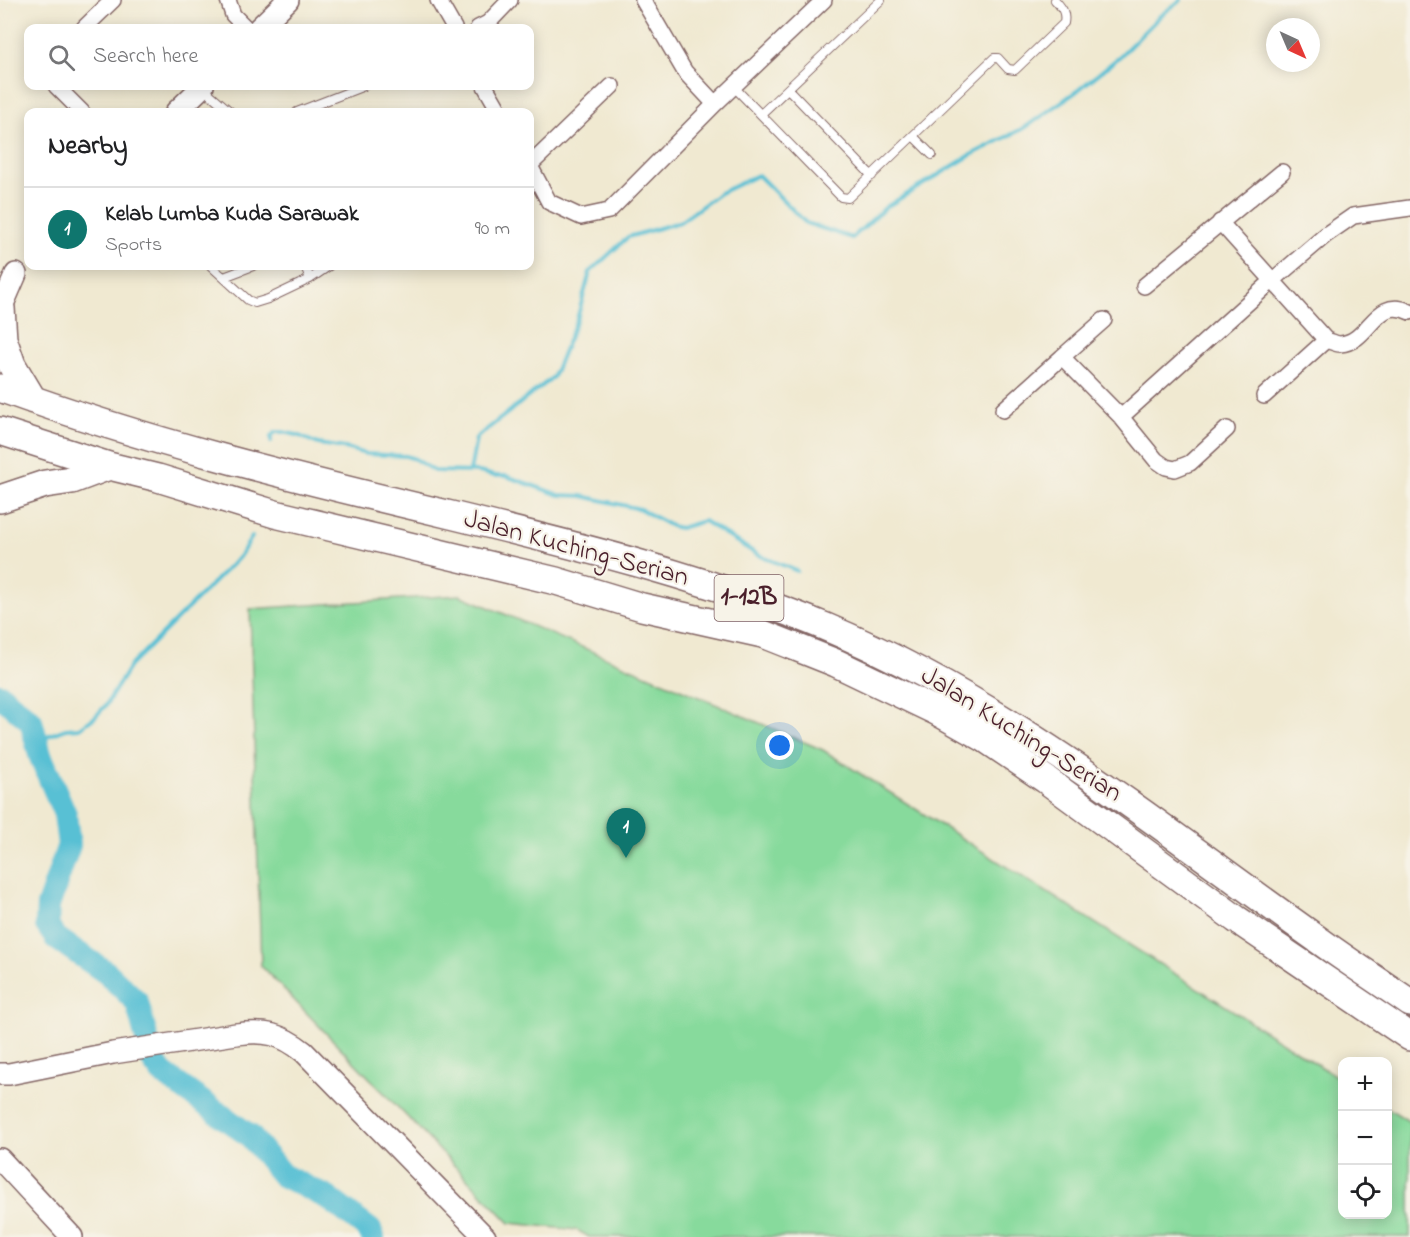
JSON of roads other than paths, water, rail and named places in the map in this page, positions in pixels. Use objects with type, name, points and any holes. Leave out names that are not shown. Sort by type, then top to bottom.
[{"type":"highway","points":[[9,288],[3,339],[9,356],[33,400]]},
{"type":"highway","name":"Jalan Kuching-Serian","points":[[0,388],[116,429],[676,574],[750,598],[827,628],[951,687],[1011,723],[1095,779],[1410,1003]]},
{"type":"highway","name":"Jalan Kuching-Serian","points":[[0,431],[109,466],[158,478],[275,514],[556,581],[642,607],[763,634],[836,663],[918,702],[986,739],[1045,779],[1236,919],[1410,1037]]},
{"type":"highway","points":[[0,499],[45,484],[72,480],[109,466]]},
{"type":"street","points":[[88,24],[113,0]]},
{"type":"street","points":[[228,0],[233,15],[242,24]]},
{"type":"street","points":[[263,24],[288,0]]},
{"type":"street","points":[[438,0],[452,24]]},
{"type":"street","points":[[485,24],[510,0]]},
{"type":"street","points":[[643,0],[685,72],[715,104]]},
{"type":"street","points":[[534,173],[549,202],[581,217],[609,211],[715,104],[824,0]]},
{"type":"street","points":[[534,161],[612,86]]},
{"type":"street","points":[[60,90],[78,108]]},
{"type":"street","points":[[180,108],[198,90]]},
{"type":"street","points":[[487,90],[498,108]]},
{"type":"street","points":[[1144,286],[1282,172]]},
{"type":"street","points":[[1121,417],[1327,234],[1353,216],[1410,208]]},
{"type":"street","points":[[1220,222],[1326,340],[1340,344],[1354,339],[1389,308],[1399,307],[1410,312]]},
{"type":"street","points":[[1003,410],[1104,320]]},
{"type":"street","points":[[1264,396],[1326,340]]},
{"type":"street","points":[[1062,357],[1121,417],[1156,460],[1166,467],[1175,469],[1190,463],[1227,429]]},
{"type":"street","points":[[3,1077],[113,1053],[256,1031],[276,1035],[290,1041],[304,1052],[485,1237]]},
{"type":"street","points":[[0,1159],[72,1237]]},
{"type":"lane","points":[[761,114],[881,0]]},
{"type":"lane","points":[[734,87],[841,197],[848,198],[994,58],[998,58],[1008,69],[1015,70],[1026,60],[1064,23],[1065,15],[1055,0]]},
{"type":"lane","points":[[788,89],[872,176]]},
{"type":"lane","points":[[206,90],[227,108]]},
{"type":"lane","points":[[307,108],[354,90]]},
{"type":"lane","points":[[913,136],[932,155]]},
{"type":"lane","points":[[216,270],[248,300],[255,303],[310,279],[323,270]]},
{"type":"lane","points":[[224,277],[242,270]]},
{"type":"lane","points":[[306,270],[310,279]]},
{"type":"waterway","points":[[470,472],[476,438],[553,377],[577,319],[590,272],[628,237],[680,222],[720,193],[758,175],[806,223],[852,238],[886,207],[971,155],[1026,127],[1077,91],[1118,58],[1161,15],[1181,0]]},
{"type":"waterway","points":[[271,442],[271,436],[276,432],[283,432],[318,444],[366,454],[406,456],[434,471],[479,472],[506,476],[559,495],[582,496],[640,509],[671,526],[680,528],[704,521],[758,555],[797,571]]},
{"type":"waterway","points":[[36,740],[66,729],[80,728],[95,717],[106,705],[130,666],[239,557],[252,537]]},
{"type":"waterway","points":[[0,695],[31,721],[40,755],[65,814],[69,845],[48,906],[47,925],[56,938],[107,973],[137,1002],[152,1059],[162,1073],[250,1136],[282,1175],[328,1198],[370,1230],[373,1237]]},
{"type":"place","name":"Kelab Lumba Kuda Sarawak","points":[[626,858]]}]
